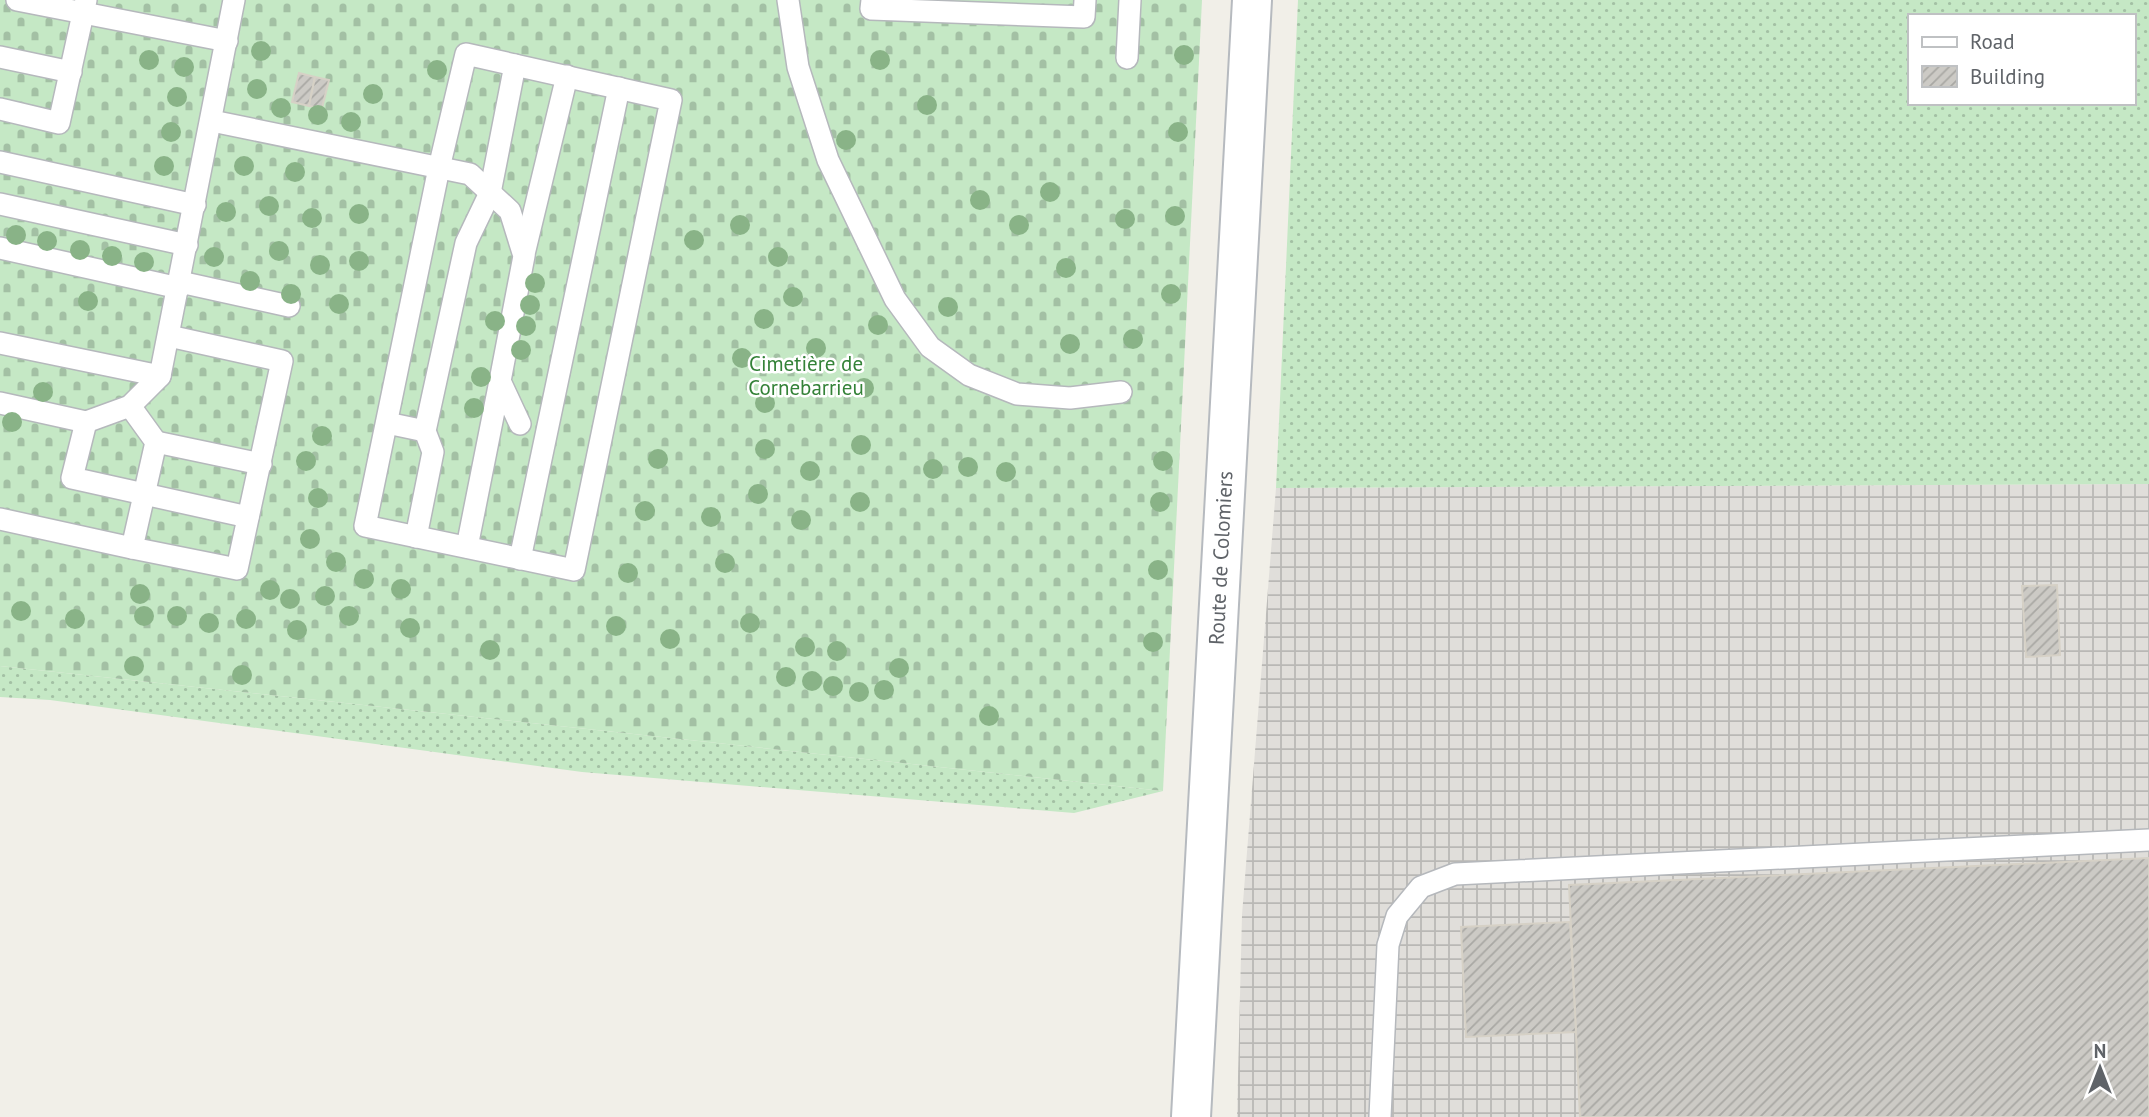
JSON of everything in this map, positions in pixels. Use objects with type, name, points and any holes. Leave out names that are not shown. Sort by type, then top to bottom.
[{"type":"main road","name":"Route de Colomiers","points":[[1191,1117],[1252,0]]},
{"type":"lane","points":[[17,0],[85,7],[227,41]]},
{"type":"lane","points":[[0,403],[86,422],[130,406],[160,376],[234,0]]},
{"type":"lane","points":[[788,0],[798,67],[828,160],[895,299],[930,347],[969,375],[1017,394],[1070,398],[1121,392]]},
{"type":"lane","points":[[872,0],[872,9],[923,6],[1033,8],[1084,17],[1085,0]]},
{"type":"lane","points":[[1127,58],[1130,0]]},
{"type":"lane","points":[[0,109],[59,123],[85,7]]},
{"type":"lane","points":[[466,54],[567,76],[671,100],[574,570],[365,526],[439,168],[466,54]]},
{"type":"lane","points":[[0,57],[71,72]]},
{"type":"lane","points":[[416,537],[433,452],[425,431],[466,243],[489,193],[515,65]]},
{"type":"lane","points":[[467,547],[524,256],[567,76]]},
{"type":"lane","points":[[520,559],[619,88]]},
{"type":"lane","points":[[212,121],[470,174],[510,211],[524,256]]},
{"type":"lane","points":[[0,162],[195,205]]},
{"type":"lane","points":[[0,204],[187,244]]},
{"type":"lane","points":[[0,248],[289,306]]},
{"type":"lane","points":[[0,519],[237,569],[282,361],[169,336]]},
{"type":"lane","points":[[0,343],[160,376]]},
{"type":"lane","points":[[500,381],[520,424]]},
{"type":"lane","points":[[130,406],[156,442],[261,464]]},
{"type":"lane","points":[[86,422],[72,478],[248,517]]},
{"type":"lane","points":[[387,423],[425,431]]},
{"type":"lane","points":[[132,548],[156,442]]},
{"type":"lane","points":[[1381,1117],[1388,945],[1397,916],[1421,887],[1455,874],[2149,841]]},
{"type":"shaded area","points":[[2149,484],[2149,1117],[1237,1117],[1242,915],[1276,488]]},
{"type":"green space","name":"Cimetière de Cornebarrieu","points":[[0,0],[1202,0],[1163,791],[0,666]]},
{"type":"green space","points":[[1298,0],[2149,0],[2149,484],[1276,488]]},
{"type":"green space","points":[[0,666],[1163,791],[1074,813],[582,772],[50,700],[0,697]]},
{"type":"building","points":[[299,73],[315,77],[309,106],[292,102]]},
{"type":"building","points":[[315,77],[329,80],[322,108],[309,106]]},
{"type":"building","points":[[2057,585],[2060,655],[2026,657],[2022,586]]},
{"type":"building","points":[[2149,858],[2149,1117],[1580,1117],[1569,885]]},
{"type":"building","points":[[1570,922],[1576,1032],[1466,1037],[1461,927]]}]
